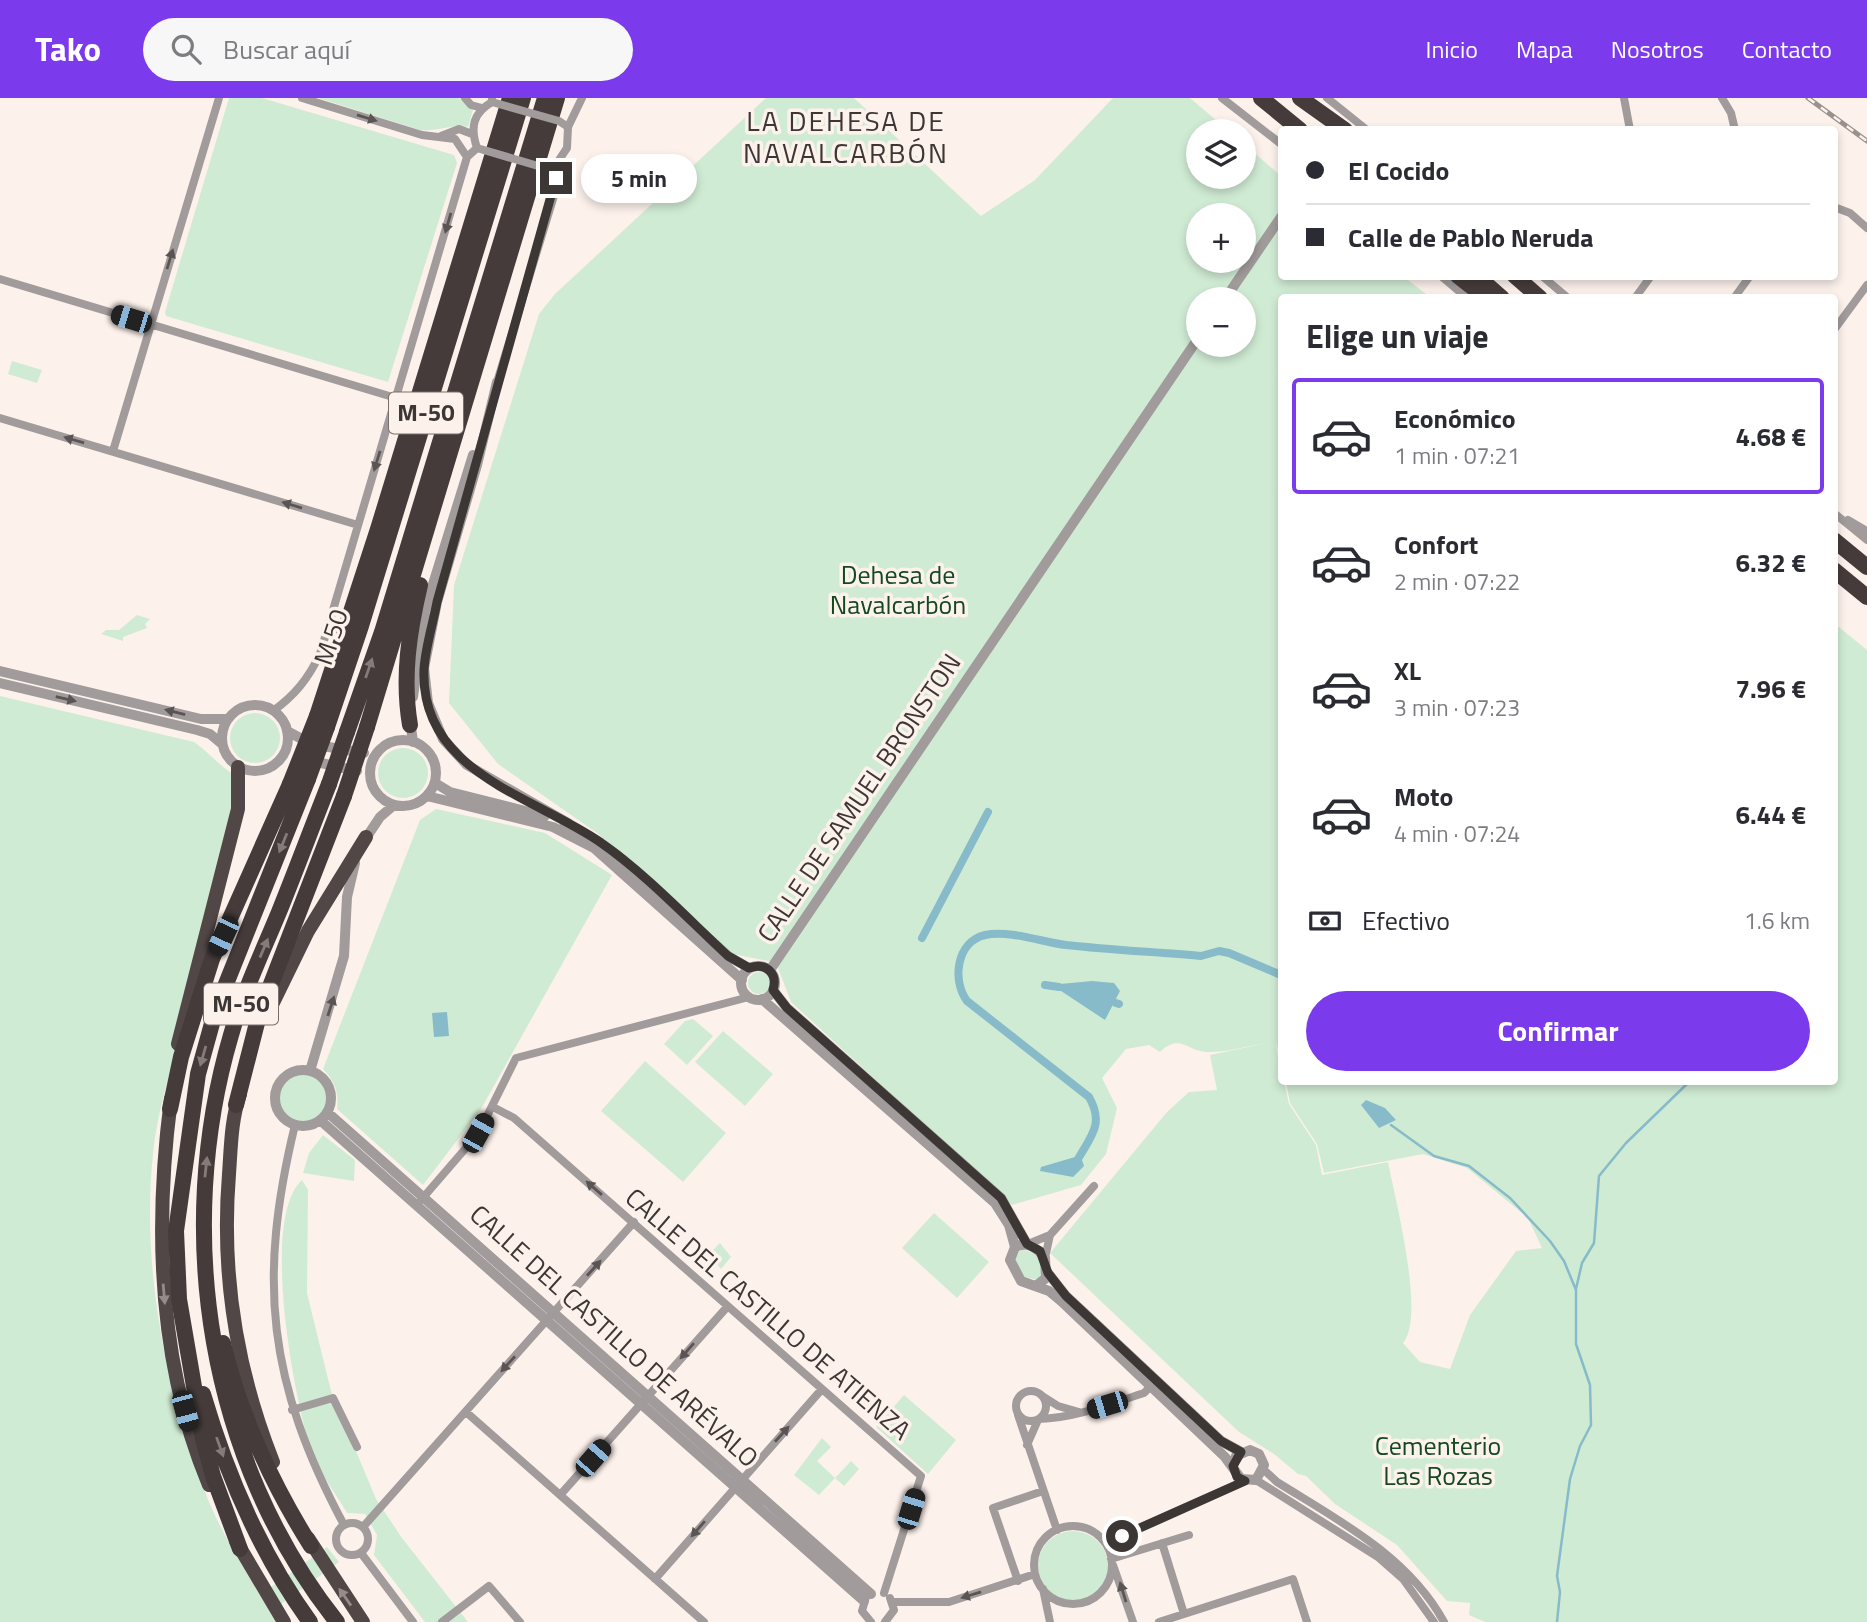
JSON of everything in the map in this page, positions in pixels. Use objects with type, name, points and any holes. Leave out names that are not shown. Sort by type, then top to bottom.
[{"type":"highway","points":[[170,1109],[181,1058],[212,959],[290,784],[322,722],[510,98]]},
{"type":"highway","name":"M 50","points":[[182,1187],[198,1074],[216,1009],[308,779],[322,722],[361,626],[523,98]]},
{"type":"highway","name":"M-50","points":[[337,1622],[298,1566],[268,1511],[235,1428],[217,1365],[209,1319],[203,1236],[210,1124],[231,1034],[329,784],[411,537],[545,98]]},
{"type":"highway","points":[[1261,98],[1295,126]]},
{"type":"highway","points":[[1299,98],[1331,126]]},
{"type":"highway","points":[[1299,98],[1339,126]]},
{"type":"highway","points":[[313,1549],[264,1441],[240,1358],[229,1297],[224,1237],[236,1105],[259,1015],[344,796],[367,727],[557,103]]},
{"type":"highway","points":[[1463,280],[1481,294]]},
{"type":"highway","points":[[1482,280],[1497,294]]},
{"type":"highway","points":[[1520,280],[1536,294]]},
{"type":"highway","points":[[410,725],[406,698],[410,635],[466,404]]},
{"type":"highway","points":[[1838,543],[1867,567]]},
{"type":"highway","points":[[1838,573],[1867,597]]},
{"type":"highway","points":[[239,767],[238,809],[179,1040],[162,1168],[160,1229],[164,1300],[173,1358],[190,1432],[225,1523],[280,1616]]},
{"type":"highway","points":[[236,1105],[265,1019],[285,974],[366,836]]},
{"type":"highway","points":[[182,1187],[176,1231],[179,1299],[195,1398],[213,1476],[240,1549]]},
{"type":"highway","name":"M-50","points":[[182,1187],[186,1299],[204,1395],[229,1474],[280,1578],[310,1622]]},
{"type":"highway","points":[[203,1236],[225,1352],[275,1482],[327,1572],[363,1622]]},
{"type":"street","points":[[113,451],[219,98]]},
{"type":"street","points":[[302,98],[438,137],[455,139],[467,157]]},
{"type":"street","points":[[465,98],[471,105],[482,108]]},
{"type":"street","points":[[412,742],[410,725],[425,610],[556,186],[555,166],[567,148],[568,127],[582,98]]},
{"type":"street","points":[[1222,98],[1278,142]]},
{"type":"street","points":[[1327,98],[1362,126]]},
{"type":"street","points":[[1624,98],[1629,126]]},
{"type":"street","points":[[1722,98],[1731,113],[1734,126]]},
{"type":"street","points":[[477,148],[472,134],[474,120],[492,100],[559,121],[568,127]]},
{"type":"street","points":[[438,137],[459,129],[472,134]]},
{"type":"street","points":[[477,148],[545,168],[555,166]]},
{"type":"street","points":[[273,711],[293,697],[311,673],[320,654],[467,157],[477,148]]},
{"type":"street","points":[[1838,209],[1850,214],[1867,228]]},
{"type":"street","points":[[1233,287],[1278,221]]},
{"type":"street","points":[[0,279],[396,398]]},
{"type":"street","points":[[1446,280],[1461,294]]},
{"type":"street","points":[[1547,280],[1563,294]]},
{"type":"street","points":[[1637,294],[1648,280]]},
{"type":"street","points":[[1737,294],[1748,280]]},
{"type":"street","points":[[1838,325],[1867,285]]},
{"type":"street","name":"CALLE DE SAMUEL BRONSTON","points":[[770,970],[1186,356]]},
{"type":"street","points":[[497,382],[477,464],[437,602],[424,668],[428,703],[443,739],[467,765],[568,823],[617,855],[728,956],[749,968],[760,966],[770,970],[775,980],[773,990],[762,999]]},
{"type":"street","points":[[0,418],[358,524]]},
{"type":"street","points":[[1838,516],[1867,531]]},
{"type":"street","points":[[1838,516],[1867,540]]},
{"type":"street","points":[[0,671],[201,719],[228,719],[244,707],[264,706],[273,711],[287,731],[311,744],[377,753]]},
{"type":"street","points":[[0,683],[210,734],[222,744],[228,757],[239,767],[262,770],[281,758],[287,745],[287,731]]},
{"type":"street","points":[[222,744],[228,719]]},
{"type":"street","points":[[281,758],[348,767],[369,778],[379,797],[394,805],[411,805],[427,796],[435,783],[434,762],[429,753],[412,742],[391,742],[377,753],[369,778]]},
{"type":"street","points":[[435,783],[450,792],[568,823]]},
{"type":"street","points":[[427,796],[553,827],[594,848],[744,988],[762,999],[995,1203],[1009,1225],[1015,1247],[1010,1260],[1012,1269],[1021,1281],[1036,1286],[1061,1301],[1233,1469],[1378,1557],[1411,1588],[1434,1622]]},
{"type":"street","points":[[310,1071],[344,956],[347,897],[353,866],[366,836],[380,817],[394,805]]},
{"type":"street","points":[[420,1201],[478,1133],[516,1058],[727,1002],[744,988],[749,968]]},
{"type":"street","points":[[773,990],[787,1008],[1001,1198],[1028,1244],[1045,1258]]},
{"type":"street","points":[[310,1071],[325,1080],[329,1087],[330,1104],[323,1116],[312,1124],[295,1125],[287,1121],[276,1107],[276,1090],[280,1082],[293,1072],[310,1071]]},
{"type":"street","name":"CALLE DEL CASTILLO DE ATIENZA","points":[[493,1107],[513,1118],[634,1222],[921,1476],[884,1593]]},
{"type":"street","name":"CALLE DEL CASTILLO DE ARÉVALO","points":[[323,1116],[867,1597]]},
{"type":"street","points":[[295,1125],[279,1191],[273,1249],[278,1350],[292,1410],[308,1454],[344,1525]]},
{"type":"street","points":[[1015,1247],[1050,1235],[1094,1186]]},
{"type":"street","points":[[363,1527],[634,1222]]},
{"type":"street","points":[[1050,1235],[1045,1258],[1048,1273],[1066,1296],[1221,1441],[1241,1452],[1250,1450],[1259,1454],[1264,1469],[1276,1482],[1394,1559],[1425,1593],[1444,1622]]},
{"type":"street","points":[[1036,1286],[1043,1282],[1048,1273]]},
{"type":"street","points":[[561,1494],[727,1307]]},
{"type":"street","points":[[1018,1415],[1031,1422],[1059,1419],[1144,1393],[1150,1387]]},
{"type":"street","points":[[655,1579],[822,1389]]},
{"type":"street","points":[[1057,1530],[1027,1445],[1018,1415],[1017,1399],[1023,1393],[1031,1391],[1058,1406],[1079,1412]]},
{"type":"street","points":[[1027,1445],[1046,1409],[1043,1396]]},
{"type":"street","points":[[292,1410],[333,1398],[356,1447]]},
{"type":"street","points":[[466,1412],[705,1622]]},
{"type":"street","points":[[1223,1491],[1241,1452]]},
{"type":"street","points":[[1105,1543],[1250,1480],[1264,1469]]},
{"type":"street","points":[[1018,1581],[993,1508],[1043,1491]]},
{"type":"street","points":[[354,1523],[363,1527],[369,1541],[360,1553],[349,1555],[340,1549],[336,1536],[344,1525],[354,1523]]},
{"type":"street","points":[[1050,1622],[1042,1589],[1035,1574],[1038,1548],[1057,1530],[1067,1527],[1088,1530],[1105,1543],[1133,1622]]},
{"type":"street","points":[[1112,1561],[1189,1535]]},
{"type":"street","points":[[1162,1543],[1184,1614]]},
{"type":"street","points":[[360,1553],[413,1622]]},
{"type":"street","points":[[1042,1589],[1060,1602],[1081,1603],[1100,1593],[1111,1574],[1112,1561]]},
{"type":"street","points":[[892,1602],[949,1602],[1035,1574]]},
{"type":"street","points":[[1159,1622],[1293,1579],[1304,1621]]},
{"type":"street","points":[[442,1622],[489,1586],[520,1622]]},
{"type":"street","points":[[867,1621],[862,1611],[867,1597],[884,1593],[892,1602],[892,1615],[885,1622]]},
{"type":"green space","points":[[229,98],[262,98],[454,155],[457,163],[388,382],[166,316]]},
{"type":"green space","points":[[318,98],[459,98],[473,110],[468,127],[420,130]]},
{"type":"green space","name":"Dehesa de Navalcarbón","points":[[766,98],[854,98],[981,216],[1035,180],[1113,98],[1190,98],[1215,119],[1186,119],[1186,189],[1256,189],[1256,154],[1278,173],[1278,280],[1408,280],[1426,294],[1278,294],[1278,1085],[1285,1085],[1289,1104],[1316,1145],[1322,1175],[1388,1162],[1410,1284],[1409,1329],[1403,1343],[1420,1362],[1450,1369],[1470,1315],[1516,1251],[1542,1248],[1528,1218],[1467,1168],[1423,1154],[1324,1173],[1317,1144],[1290,1103],[1287,1085],[1838,1085],[1838,626],[1867,650],[1867,1622],[1485,1622],[1469,1615],[1470,1603],[1447,1601],[1397,1545],[1335,1504],[1306,1476],[1298,1474],[1274,1454],[1239,1432],[1050,1253],[1167,1112],[1189,1092],[1217,1090],[1210,1055],[1267,1043],[1213,1052],[1199,1051],[1178,1043],[1160,1052],[1149,1045],[1126,1049],[1102,1078],[1117,1108],[1106,1154],[1081,1185],[1012,1205],[791,1002],[778,968],[768,961],[733,954],[597,833],[498,764],[449,703],[454,585],[539,314],[555,294]]},
{"type":"green space","points":[[12,361],[42,370],[37,383],[8,374]]},
{"type":"green space","points":[[137,615],[150,619],[145,624],[147,628],[123,637],[123,641],[101,634],[106,630],[119,630]]},
{"type":"green space","points":[[0,696],[194,742],[228,771],[240,777],[158,1122],[150,1197],[151,1241],[160,1329],[192,1457],[219,1523],[260,1595],[327,1547],[339,1562],[270,1612],[276,1622],[0,1622]]},
{"type":"green space","points":[[255,713],[273,720],[280,738],[273,756],[255,763],[237,756],[230,738],[237,720]]},
{"type":"green space","points":[[403,748],[421,755],[428,773],[421,791],[403,798],[385,791],[378,773],[385,755]]},
{"type":"green space","points":[[436,809],[545,833],[612,875],[481,1109],[423,1185],[337,1109],[335,1088],[323,1069],[420,820]]},
{"type":"green space","points":[[759,972],[769,979],[770,983],[763,993],[759,994],[749,987],[748,983],[755,973]]},
{"type":"green space","points":[[693,1019],[713,1036],[687,1065],[664,1044],[685,1021]]},
{"type":"green space","points":[[723,1031],[773,1074],[745,1106],[695,1062]]},
{"type":"green space","points":[[645,1061],[726,1133],[683,1182],[601,1111]]},
{"type":"green space","points":[[303,1074],[312,1075],[320,1081],[326,1089],[326,1107],[320,1115],[312,1121],[303,1122],[294,1121],[286,1115],[280,1107],[279,1098],[280,1089],[286,1081],[294,1075]]},
{"type":"green space","points":[[323,1135],[355,1160],[354,1181],[303,1173],[309,1153]]},
{"type":"green space","points":[[302,1180],[308,1190],[307,1293],[331,1391],[376,1499],[402,1538],[468,1622],[425,1622],[374,1555],[377,1535],[365,1514],[347,1513],[313,1456],[303,1422],[289,1350],[282,1268],[283,1231],[290,1200]]},
{"type":"green space","points":[[934,1213],[989,1262],[957,1298],[902,1248]]},
{"type":"green space","points":[[720,1243],[731,1257],[721,1269],[708,1255]]},
{"type":"green space","points":[[1023,1250],[1038,1257],[1042,1264],[1044,1273],[1038,1280],[1024,1277],[1014,1260],[1017,1252]]},
{"type":"green space","points":[[904,1395],[956,1440],[928,1474],[876,1427]]},
{"type":"green space","points":[[822,1438],[831,1447],[817,1461],[835,1478],[819,1495],[794,1475]]},
{"type":"green space","points":[[851,1461],[859,1469],[844,1486],[835,1478]]},
{"type":"green space","points":[[1073,1531],[1098,1541],[1108,1566],[1098,1591],[1073,1601],[1048,1591],[1038,1566],[1048,1541]]},
{"type":"water","points":[[1092,981],[1114,983],[1120,991],[1105,1020],[1058,989],[1060,984]]},
{"type":"water","points":[[447,1012],[449,1036],[434,1037],[432,1013]]},
{"type":"water","points":[[1366,1100],[1385,1108],[1396,1120],[1379,1128],[1361,1105]]},
{"type":"water","points":[[1075,1157],[1082,1160],[1084,1166],[1073,1177],[1040,1171],[1041,1167]]},
{"type":"waterway","points":[[922,938],[988,812]]},
{"type":"waterway","points":[[1078,1159],[1092,1136],[1096,1122],[1096,1114],[1089,1097],[967,1001],[962,993],[958,973],[968,945],[985,935],[1005,934],[1066,945],[1117,950],[1201,956],[1219,951],[1278,974]]},
{"type":"waterway","points":[[1045,985],[1059,987]]},
{"type":"waterway","points":[[1576,1289],[1582,1263],[1594,1243],[1599,1176],[1626,1143],[1686,1085]]},
{"type":"waterway","points":[[1391,1125],[1434,1156],[1469,1166],[1510,1198],[1550,1241],[1564,1261],[1576,1290],[1576,1344],[1590,1385],[1591,1425],[1580,1446],[1570,1479],[1557,1576],[1560,1592],[1557,1622]]},
{"type":"railway","points":[[1808,98],[1867,141]]},
{"type":"district","name":"LA DEHESA DE NAVALCARBÓN","points":[[846,137]]},
{"type":"route","points":[[556,178],[556,186],[497,382],[477,464],[437,602],[424,668],[428,703],[434,723],[454,753],[467,765],[598,841],[617,855],[728,956],[749,968],[760,966],[770,970],[775,980],[773,990],[787,1008],[1001,1198],[1027,1244],[1040,1251],[1048,1266],[1048,1273],[1066,1296],[1221,1441],[1241,1452],[1236,1456],[1233,1466],[1237,1477],[1245,1481],[1122,1536]]},
{"type":"park label","name":"Cementerio Las Rozas","points":[[1438,1461]]}]
